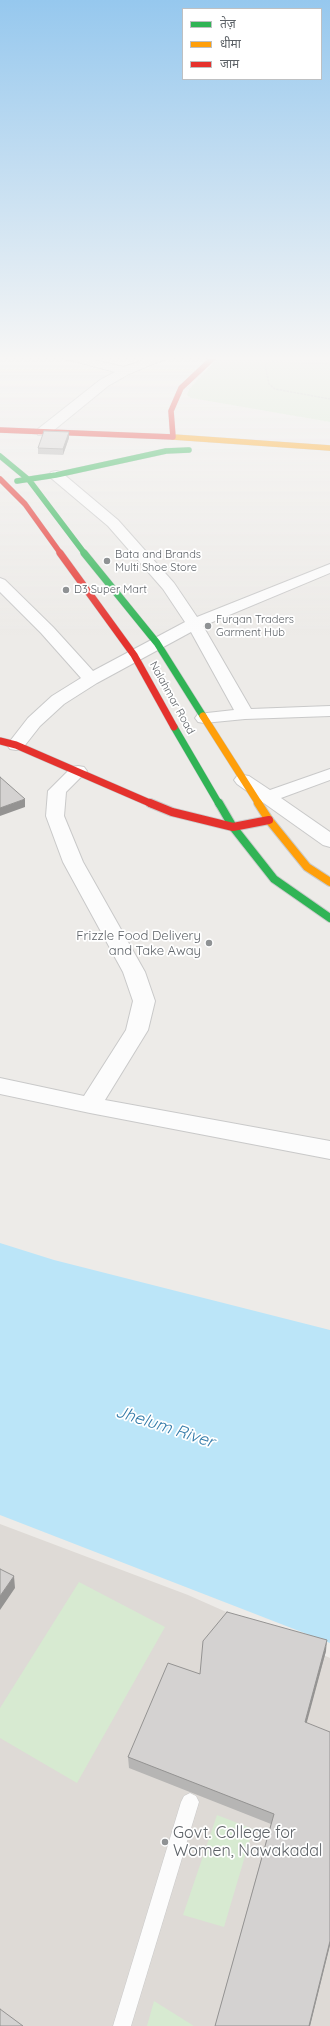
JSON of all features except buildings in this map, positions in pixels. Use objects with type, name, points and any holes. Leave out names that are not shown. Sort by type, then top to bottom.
[{"type":"main road","points":[[2,482],[29,480],[56,475],[163,452]]},
{"type":"main road","points":[[266,452],[307,456]]},
{"type":"main road","name":"Nalahmar Road","points":[[0,456],[29,480],[84,553],[157,643],[269,820],[307,867],[330,882]]},
{"type":"main road","name":"Nalahmar Road","points":[[2,482],[25,504],[134,655],[168,717],[233,827],[274,879],[330,918]]},
{"type":"main road","points":[[0,741],[16,745],[172,812],[233,827],[269,820]]},
{"type":"street","points":[[56,475],[113,523],[140,551],[169,586],[194,624],[245,714]]},
{"type":"street","points":[[16,745],[34,722],[58,700],[91,679],[194,624],[330,568]]},
{"type":"street","points":[[0,584],[47,630],[91,679]]},
{"type":"street","points":[[204,718],[245,714],[330,711]]},
{"type":"street","points":[[78,771],[57,791],[55,816],[73,862],[134,972],[144,1001],[138,1030],[90,1105]]},
{"type":"street","points":[[268,797],[330,774]]},
{"type":"street","points":[[243,780],[330,841]]},
{"type":"street","points":[[0,1086],[90,1105],[204,1125],[330,1150]]},
{"type":"lane","points":[[122,2026],[190,1802]]},
{"type":"shaded area","name":"Govt. College for Women, Nawakadal","points":[[0,1524],[188,1595],[330,1658],[330,2026],[0,2026]]},
{"type":"green space","points":[[79,1582],[165,1627],[77,1783],[0,1738],[0,1708]]},
{"type":"green space","points":[[217,1815],[253,1829],[224,1927],[183,1915]]},
{"type":"green space","points":[[154,2001],[194,2026],[147,2026]]},
{"type":"water","name":"Jhelum River","points":[[0,1243],[54,1260],[330,1330],[330,1643],[0,1515]]},
{"type":"traffic: fast","points":[[17,481],[56,475],[163,452]]},
{"type":"traffic: fast","points":[[0,456],[29,480],[84,553],[157,643],[203,716]]},
{"type":"traffic: fast","points":[[174,727],[233,827],[274,879],[330,918]]},
{"type":"traffic: slow","points":[[203,716],[269,820],[307,867],[330,882]]},
{"type":"traffic: jam","points":[[0,479],[25,504],[134,655],[174,727]]},
{"type":"traffic: jam","points":[[0,741],[16,745],[172,812],[233,827],[269,820]]},
{"type":"place","name":"Bata and Brands Multi Shoe Store","points":[[107,561]]},
{"type":"place","name":"D3 Super Mart","points":[[66,590]]},
{"type":"place","name":"Furqan Traders Garment Hub","points":[[208,626]]},
{"type":"place","name":"Frizzle Food Delivery and Take Away","points":[[209,943]]},
{"type":"place","name":"Govt. College for Women, Nawakadal","points":[[165,1842]]}]
